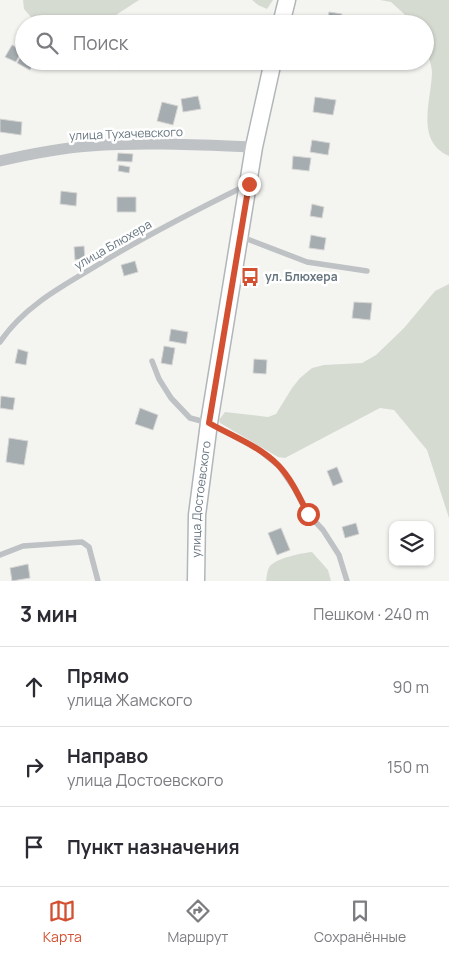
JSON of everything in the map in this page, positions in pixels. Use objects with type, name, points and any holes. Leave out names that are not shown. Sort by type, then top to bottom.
[{"type":"main road","points":[[283,15],[287,0]]},
{"type":"main road","name":"улица Достоевского","points":[[196,581],[197,515],[209,423],[254,146],[271,70]]},
{"type":"street","name":"улица Тухачевского","points":[[0,161],[36,153],[90,146],[254,146]]},
{"type":"lane","name":"улица Блюхера","points":[[0,342],[25,313],[47,295],[112,256],[198,209],[249,184]]},
{"type":"lane","points":[[240,236],[307,262],[367,271]]},
{"type":"lane","points":[[152,361],[158,379],[170,398],[190,418],[209,423],[258,449],[279,466],[308,514],[323,530],[339,555],[347,581]]},
{"type":"lane","points":[[0,555],[23,546],[82,542],[89,547],[98,581]]},
{"type":"shaded area","points":[[23,0],[139,0],[116,15],[29,15],[24,9]]},
{"type":"shaded area","points":[[252,0],[273,0],[267,9]]},
{"type":"shaded area","points":[[380,0],[449,0],[449,156],[438,149],[428,131],[427,119],[432,70],[434,70],[434,15],[405,15],[391,2]]},
{"type":"shaded area","points":[[449,284],[449,518],[427,450],[394,410],[380,408],[285,458],[278,457],[220,423],[219,420],[225,412],[268,417],[276,414],[292,388],[312,368],[324,365],[362,363],[376,355],[404,328],[435,291]]},
{"type":"shaded area","points":[[312,552],[328,570],[331,581],[266,581],[268,569],[273,563],[290,556]]},
{"type":"building","points":[[329,12],[342,14],[342,15],[328,15]]},
{"type":"building","points":[[12,45],[15,46],[15,62],[5,57]]},
{"type":"building","points":[[198,96],[201,109],[183,112],[181,99]]},
{"type":"building","points":[[315,97],[336,100],[333,115],[313,112]]},
{"type":"building","points":[[162,102],[178,106],[173,125],[157,121]]},
{"type":"building","points":[[0,119],[22,122],[21,135],[0,132]]},
{"type":"building","points":[[312,140],[330,143],[328,155],[310,152]]},
{"type":"building","points":[[118,153],[133,154],[132,162],[117,161]]},
{"type":"building","points":[[293,156],[311,158],[309,171],[292,169]]},
{"type":"building","points":[[119,165],[130,167],[129,173],[118,171]]},
{"type":"building","points":[[61,191],[77,193],[76,206],[60,204]]},
{"type":"building","points":[[117,197],[136,197],[136,212],[117,212]]},
{"type":"building","points":[[312,204],[324,207],[322,218],[310,216]]},
{"type":"building","points":[[311,235],[326,238],[324,250],[309,248]]},
{"type":"building","points":[[84,246],[85,259],[75,260],[74,247]]},
{"type":"building","points":[[135,261],[138,272],[124,276],[121,265]]},
{"type":"building","points":[[354,302],[372,303],[370,320],[352,318]]},
{"type":"building","points":[[171,329],[188,332],[186,344],[169,341]]},
{"type":"building","points":[[164,346],[175,348],[172,365],[161,363]]},
{"type":"building","points":[[18,349],[28,352],[26,365],[15,363]]},
{"type":"building","points":[[254,359],[267,360],[266,374],[253,373]]},
{"type":"building","points":[[1,396],[15,398],[13,410],[0,408]]},
{"type":"building","points":[[140,408],[158,415],[153,430],[135,424]]},
{"type":"building","points":[[9,438],[28,441],[24,465],[6,462]]},
{"type":"building","points":[[337,467],[343,482],[333,486],[327,471]]},
{"type":"building","points":[[356,523],[359,534],[345,538],[342,527]]},
{"type":"building","points":[[281,528],[290,550],[277,555],[268,533]]},
{"type":"building","points":[[28,564],[30,578],[12,581],[10,568]]},
{"type":"place","name":"ул. Блюхера","points":[[250,277]]},
{"type":"route","points":[[249,184],[209,423],[258,449],[279,466],[308,514]]}]
